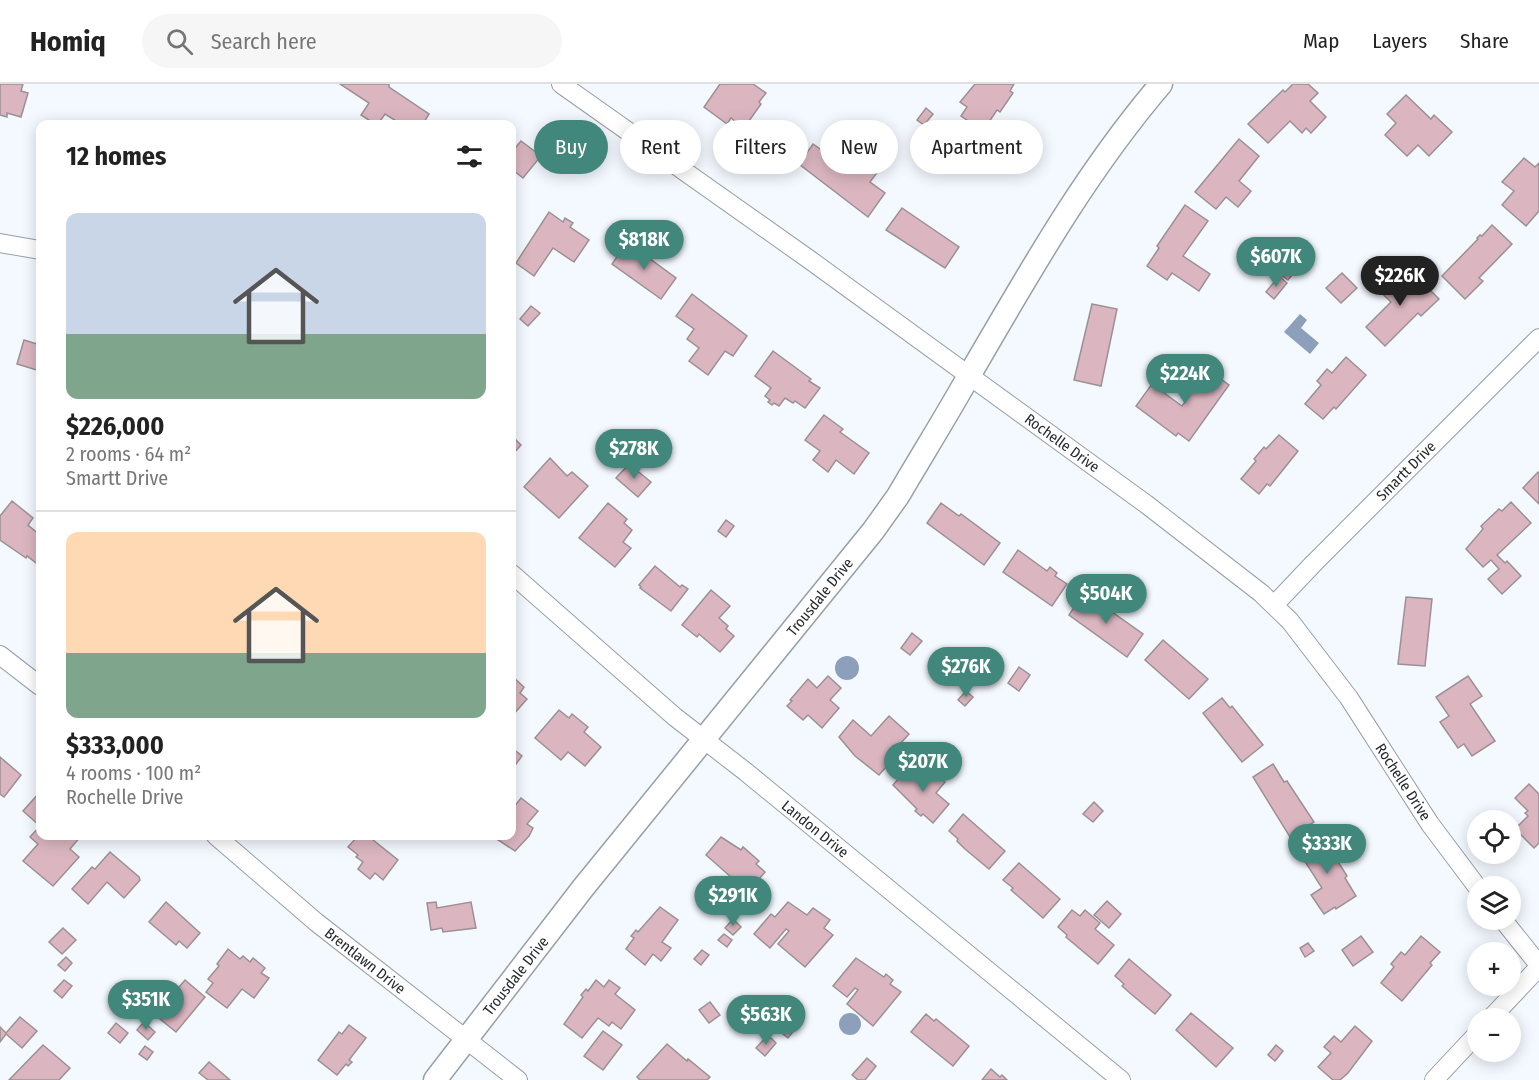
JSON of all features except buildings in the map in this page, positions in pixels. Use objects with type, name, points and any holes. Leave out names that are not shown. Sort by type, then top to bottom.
[{"type":"street","name":"Rochelle Drive","points":[[561,84],[819,267],[1154,510],[1246,580],[1290,621],[1349,699],[1430,824],[1469,876]]},
{"type":"street","name":"Trousdale Drive","points":[[435,1080],[583,888],[873,531],[898,496],[1067,211],[1106,153],[1161,84]]},
{"type":"street","points":[[0,243],[36,249]]},
{"type":"street","name":"Smartt Drive","points":[[1274,605],[1539,338]]},
{"type":"street","name":"Landon Drive","points":[[516,578],[666,709],[1121,1080]]},
{"type":"street","points":[[0,655],[36,683]]},
{"type":"street","name":"Brentlawn Drive","points":[[221,840],[325,929],[518,1080]]},
{"type":"street","points":[[1500,1008],[1539,966],[1511,930]]},
{"type":"street","points":[[1434,1080],[1467,1045]]},
{"type":"water","points":[[1300,314],[1307,320],[1301,328],[1319,343],[1310,354],[1284,332]]},
{"type":"water","points":[[847,656],[855,660],[859,668],[855,676],[847,680],[839,676],[835,668],[839,660]]},
{"type":"water","points":[[850,1013],[858,1016],[861,1024],[858,1032],[850,1035],[842,1032],[839,1024],[842,1016]]}]
